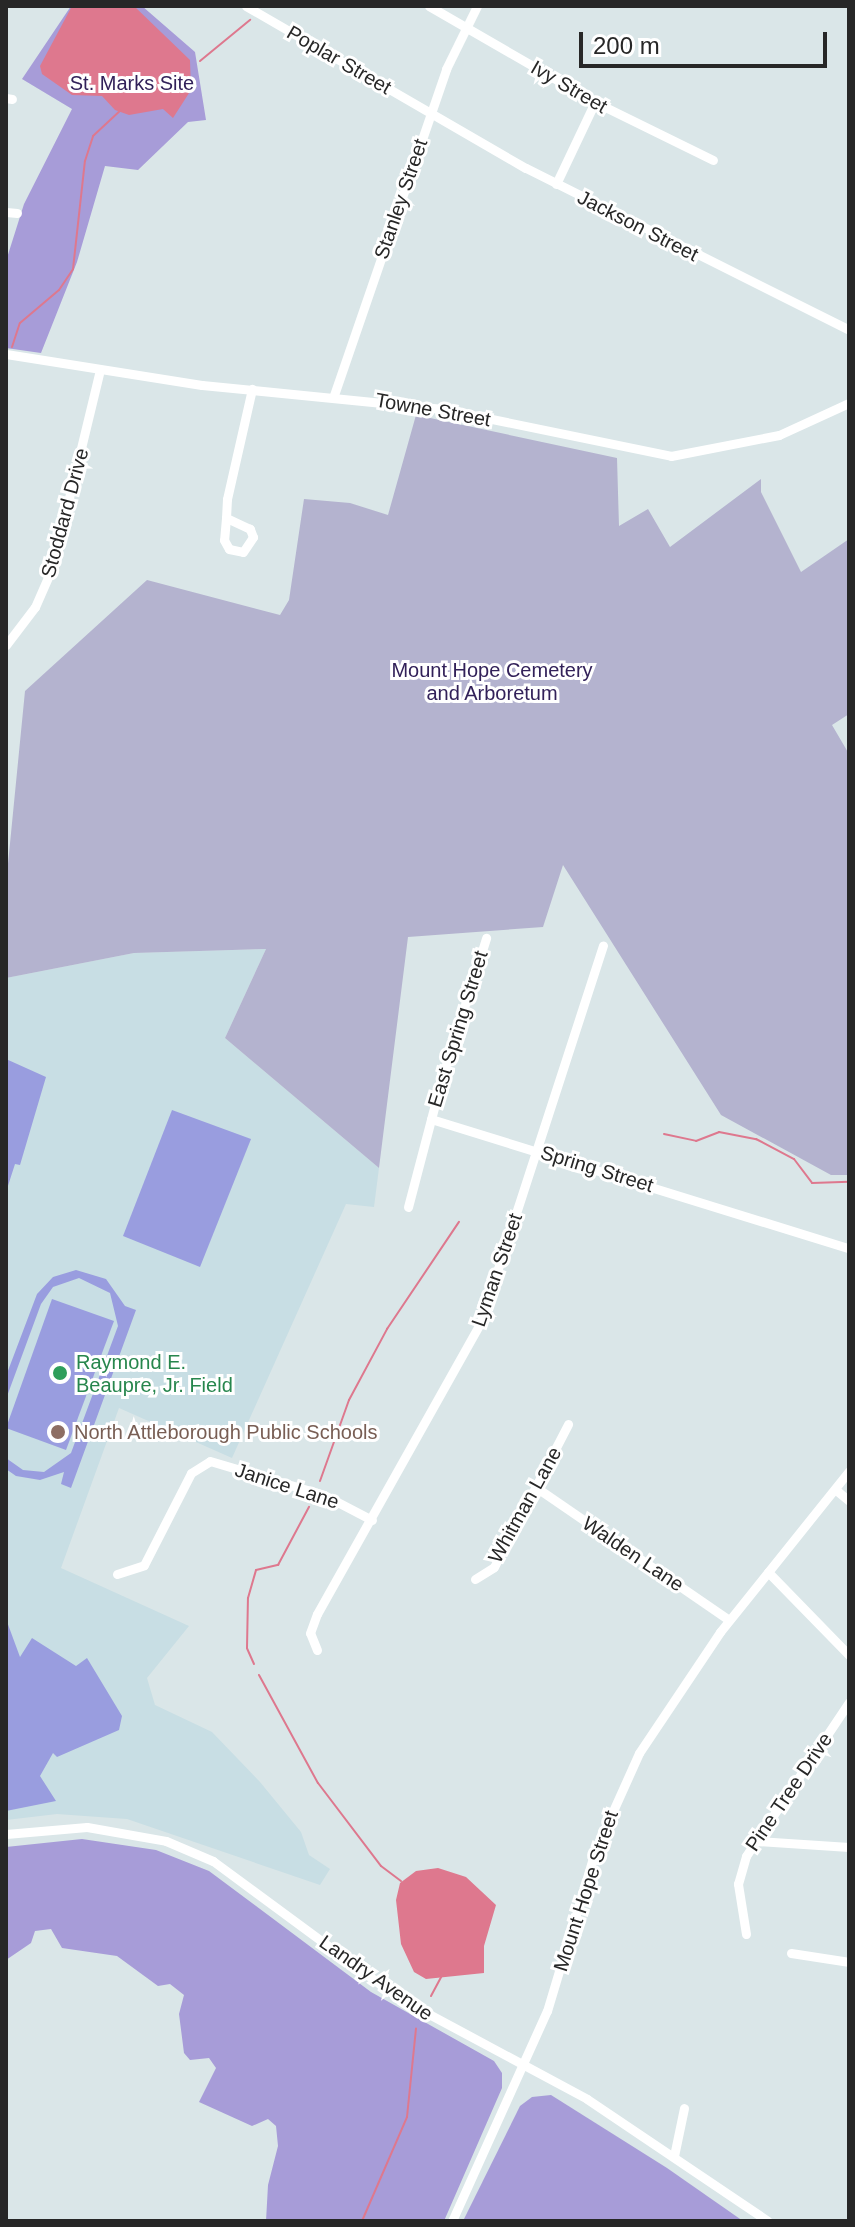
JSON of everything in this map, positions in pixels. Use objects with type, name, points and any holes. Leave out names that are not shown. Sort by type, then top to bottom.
[{"type":"street","name":"Poplar Street","points":[[246,6],[431,113]]},
{"type":"street","name":"Ivy Street","points":[[429,6],[595,102],[713,160]]},
{"type":"street","name":"Stanley Street","points":[[334,395],[431,113],[464,26],[477,6]]},
{"type":"street","points":[[556,184],[595,102]]},
{"type":"street","name":"Jackson Street","points":[[431,113],[556,184],[849,330]]},
{"type":"street","name":"Towne Street","points":[[6,354],[100,370],[443,409],[671,456],[779,435],[849,403]]},
{"type":"street","name":"Stoddard Drive","points":[[6,645],[35,607],[52,568],[100,370]]},
{"type":"street","points":[[226,518],[252,389]]},
{"type":"street","name":"East Spring Street","points":[[431,1119],[486,938]]},
{"type":"street","name":"Lyman Street","points":[[317,1650],[310,1633],[317,1614],[480,1324],[603,946]]},
{"type":"street","points":[[408,1207],[431,1119]]},
{"type":"street","name":"Spring Street","points":[[431,1119],[849,1248]]},
{"type":"street","name":"Whitman Lane","points":[[475,1579],[494,1567],[568,1424]]},
{"type":"street","name":"Janice Lane","points":[[117,1574],[144,1565],[191,1473],[210,1461],[324,1495],[372,1520]]},
{"type":"street","name":"Mount Hope Street","points":[[452,2221],[554,1993],[610,1812],[660,1719],[729,1620],[849,1471]]},
{"type":"street","name":"Walden Lane","points":[[537,1488],[729,1620]]},
{"type":"street","points":[[836,1490],[849,1501]]},
{"type":"street","points":[[768,1572],[849,1655]]},
{"type":"street","name":"Pine Tree Drive","points":[[746,1934],[738,1884],[756,1841],[849,1702]]},
{"type":"street","name":"Landry Avenue","points":[[6,1834],[87,1827],[146,1836],[197,1853],[258,1889],[399,1998],[522,2063],[674,2156],[768,2221]]},
{"type":"street","points":[[756,1841],[849,1847]]},
{"type":"street","points":[[791,1953],[849,1962]]},
{"type":"street","points":[[674,2156],[684,2108]]},
{"type":"shaded area","points":[[72,6],[134,6],[190,60],[191,90],[173,118],[163,109],[129,115],[115,110],[102,96],[72,95],[42,74],[40,66]]},
{"type":"shaded area","name":"North Attleborough Public Schools","points":[[266,949],[225,1038],[379,1168],[374,1207],[346,1204],[232,1458],[119,1408],[61,1568],[189,1626],[147,1678],[155,1705],[212,1732],[260,1782],[301,1832],[309,1855],[330,1869],[320,1885],[127,1819],[57,1814],[6,1820],[6,978],[134,953]]},
{"type":"shaded area","points":[[6,1059],[46,1077],[20,1165],[15,1164],[6,1192]]},
{"type":"shaded area","points":[[172,1110],[251,1139],[200,1267],[123,1236]]},
{"type":"shaded area","points":[[76,1270],[106,1279],[125,1306],[136,1310],[71,1488],[61,1484],[64,1472],[40,1480],[16,1476],[6,1469],[6,1458],[23,1470],[44,1472],[71,1453],[118,1326],[110,1293],[79,1278],[53,1287],[41,1304],[6,1399],[6,1376],[37,1294],[53,1277]]},
{"type":"shaded area","name":"Raymond E. Beaupre, Jr. Field","points":[[52,1299],[114,1321],[66,1450],[6,1428]]},
{"type":"shaded area","points":[[6,1619],[20,1657],[32,1638],[76,1666],[87,1658],[122,1716],[119,1730],[57,1757],[53,1753],[40,1776],[56,1801],[6,1811]]},
{"type":"shaded area","points":[[438,1868],[466,1877],[496,1905],[484,1946],[484,1973],[426,1979],[414,1972],[401,1944],[396,1900],[400,1883],[416,1871]]},
{"type":"green space","name":"St. Marks Site","points":[[71,6],[142,6],[195,52],[206,120],[188,122],[138,170],[105,166],[77,262],[41,353],[6,348],[6,261],[24,204],[72,109],[22,79]]},
{"type":"green space","name":"Mount Hope Cemetery and Arboretum","points":[[416,415],[617,458],[619,526],[648,509],[670,547],[761,479],[761,492],[801,572],[849,539],[849,714],[832,725],[849,754],[849,1175],[831,1175],[721,1115],[563,865],[543,927],[408,937],[379,1168],[225,1038],[266,949],[134,953],[6,978],[6,884],[25,691],[147,580],[280,615],[289,600],[304,499],[350,503],[388,515]]},
{"type":"green space","points":[[82,1839],[156,1850],[209,1871],[371,1992],[494,2061],[502,2073],[502,2088],[444,2221],[266,2221],[268,2185],[278,2146],[276,2126],[268,2119],[252,2126],[199,2102],[216,2068],[209,2058],[190,2060],[184,2053],[179,2014],[184,1995],[170,1984],[158,1986],[117,1956],[62,1948],[51,1929],[35,1931],[31,1943],[6,1960],[6,1847]]},
{"type":"green space","points":[[551,2095],[667,2168],[743,2221],[463,2221],[520,2106],[532,2097]]},
{"type":"waterway","points":[[200,61],[250,20]]},
{"type":"waterway","points":[[12,347],[20,323],[59,290],[73,269],[85,161],[93,136],[120,111]]},
{"type":"waterway","points":[[664,1134],[696,1141],[719,1132],[756,1139],[794,1159],[812,1183],[849,1182]]},
{"type":"waterway","points":[[320,1481],[349,1400],[387,1329],[459,1222]]},
{"type":"waterway","points":[[254,1664],[247,1648],[248,1598],[256,1570],[278,1565],[309,1507]]},
{"type":"waterway","points":[[259,1675],[318,1783],[381,1866],[401,1881]]},
{"type":"waterway","points":[[431,1996],[444,1972]]},
{"type":"waterway","points":[[362,2221],[407,2117],[416,2028]]},
{"type":"place","name":"Raymond E. Beaupre, Jr. Field","points":[[60,1373]]},
{"type":"place","name":"North Attleborough Public Schools","points":[[58,1432]]}]
